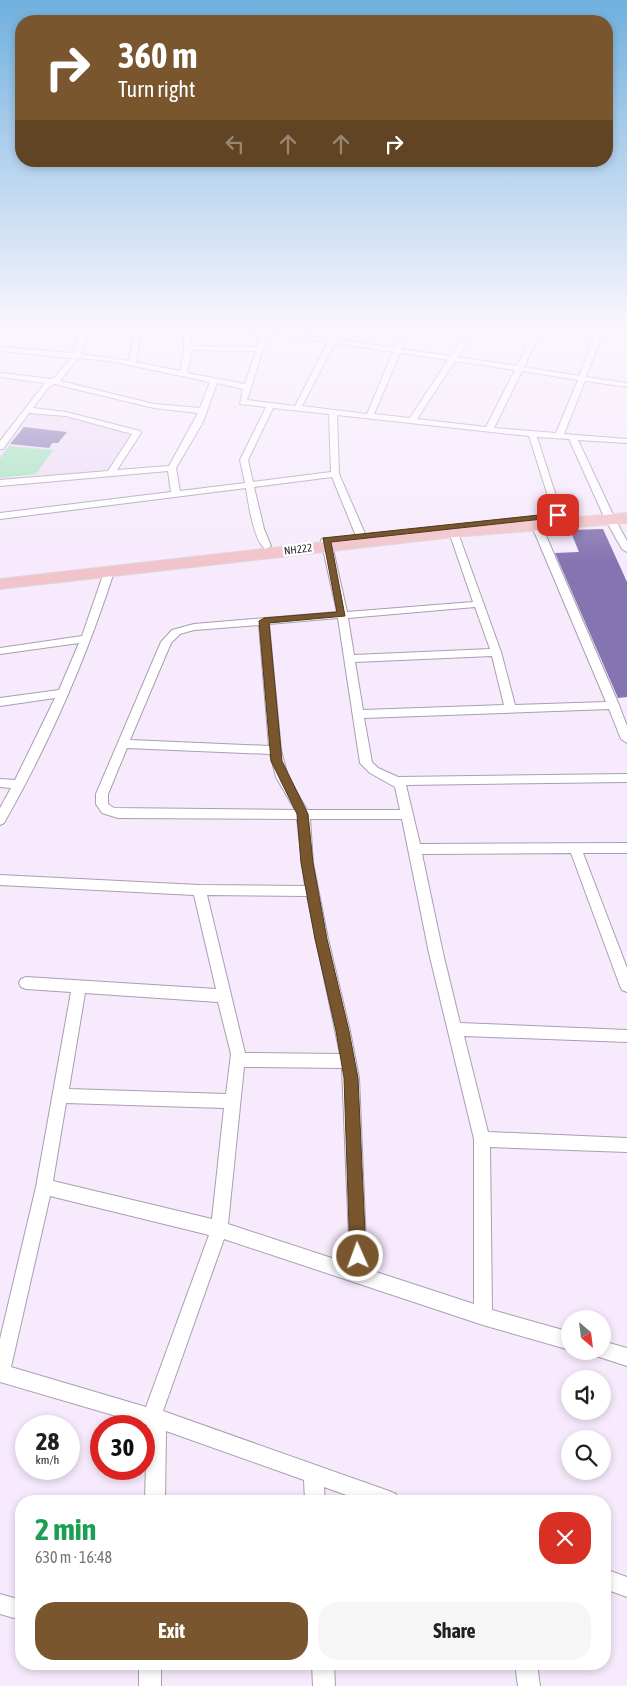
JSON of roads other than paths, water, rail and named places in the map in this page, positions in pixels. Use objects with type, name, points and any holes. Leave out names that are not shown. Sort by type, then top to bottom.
[{"type":"highway","name":"NH222","points":[[0,576],[266,546],[327,543],[615,517],[627,512]]},
{"type":"highway","name":"NH222","points":[[0,584],[108,572],[327,543],[362,536],[558,515],[615,517]]},
{"type":"street","points":[[0,447],[31,406]]},
{"type":"street","points":[[153,406],[203,411]]},
{"type":"street","points":[[176,494],[172,468],[199,422],[205,406]]},
{"type":"street","points":[[266,546],[259,529],[244,460],[270,406]]},
{"type":"street","points":[[286,406],[489,430],[627,441]]},
{"type":"street","points":[[370,415],[374,406]]},
{"type":"street","points":[[413,420],[423,406]]},
{"type":"street","points":[[489,430],[501,406]]},
{"type":"street","points":[[558,437],[571,406]]},
{"type":"street","points":[[27,410],[66,414],[137,433],[111,473]]},
{"type":"street","points":[[333,411],[335,474],[362,536]]},
{"type":"street","points":[[532,434],[558,515]]},
{"type":"street","points":[[573,438],[615,517],[627,548]]},
{"type":"street","points":[[0,483],[172,468]]},
{"type":"street","points":[[0,516],[335,474]]},
{"type":"street","points":[[536,524],[627,739]]},
{"type":"street","points":[[454,532],[496,652],[512,709]]},
{"type":"street","points":[[327,543],[342,614],[368,766],[397,781],[627,778]]},
{"type":"street","points":[[0,820],[63,694],[95,618],[108,572]]},
{"type":"street","points":[[407,814],[112,813],[104,809],[101,802],[102,794],[170,637],[194,627],[480,604]]},
{"type":"street","points":[[264,621],[274,750],[282,777],[302,814],[312,891],[348,1061],[353,1121],[359,1275]]},
{"type":"street","points":[[0,651],[86,639]]},
{"type":"street","points":[[350,659],[496,652]]},
{"type":"street","points":[[0,702],[63,694]]},
{"type":"street","points":[[360,714],[612,705]]},
{"type":"street","points":[[123,744],[274,750]]},
{"type":"street","points":[[397,781],[402,789],[436,954],[482,1139],[483,1316]]},
{"type":"street","points":[[0,783],[19,784]]},
{"type":"street","points":[[575,848],[627,986]]},
{"type":"street","points":[[414,849],[627,848]]},
{"type":"street","points":[[0,880],[199,890],[312,891]]},
{"type":"street","points":[[155,1415],[218,1229],[238,1060],[199,890]]},
{"type":"street","points":[[26,983],[224,996]]},
{"type":"street","points":[[80,986],[44,1187],[0,1373],[144,1415]]},
{"type":"street","points":[[455,1029],[627,1036]]},
{"type":"street","points":[[238,1060],[348,1061]]},
{"type":"street","points":[[60,1096],[233,1100]]},
{"type":"street","points":[[482,1139],[627,1145]]},
{"type":"street","points":[[44,1187],[218,1229],[483,1316],[561,1338]]},
{"type":"street","points":[[611,1353],[627,1357]]},
{"type":"street","points":[[155,1418],[373,1495]]},
{"type":"street","points":[[313,1473],[314,1495]]},
{"type":"street","points":[[155,1480],[155,1495]]},
{"type":"street","points":[[611,1581],[627,1587]]},
{"type":"street","points":[[0,1604],[15,1608]]},
{"type":"street","points":[[150,1670],[150,1686]]},
{"type":"street","points":[[323,1670],[324,1686]]},
{"type":"street","points":[[527,1670],[529,1686]]}]
